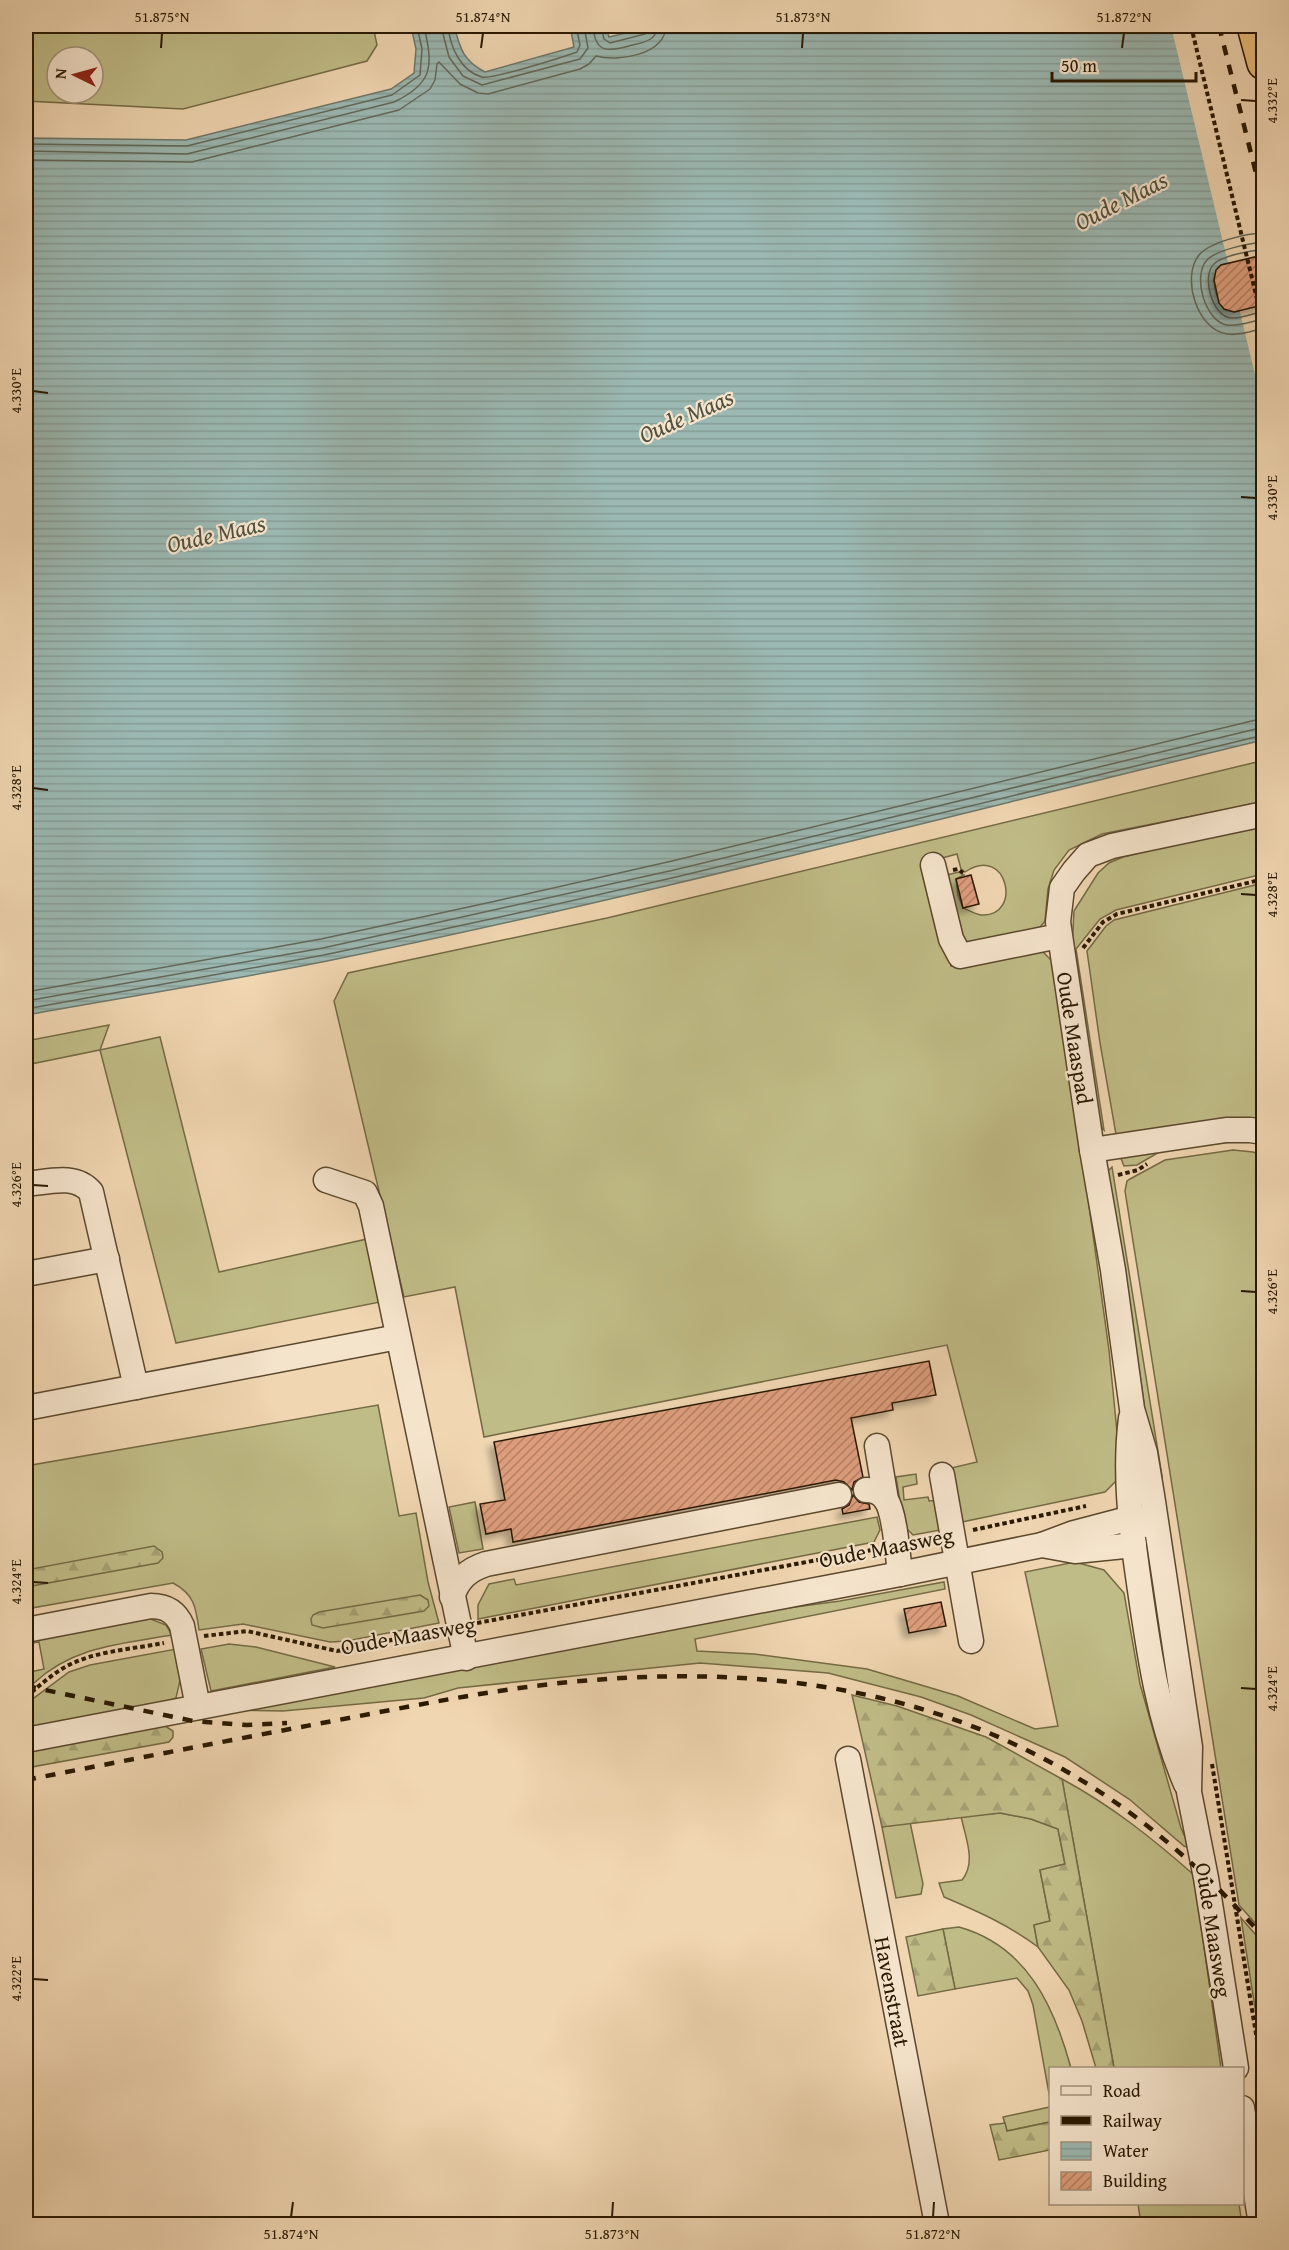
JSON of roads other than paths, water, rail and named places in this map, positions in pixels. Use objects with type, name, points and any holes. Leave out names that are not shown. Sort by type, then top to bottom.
[{"type":"highway","points":[[1254,26],[1263,63]]},
{"type":"street","name":"Oude Maaspad","points":[[1156,1528],[1145,1452],[1132,1409],[1113,1270],[1103,1149],[1059,936],[1058,922],[1062,888],[1088,855],[1112,846],[1263,814]]},
{"type":"street","points":[[933,866],[951,939],[960,956],[1059,936]]},
{"type":"street","points":[[1103,1149],[1226,1130],[1263,1132]]},
{"type":"street","points":[[26,1184],[73,1180],[84,1184],[91,1192],[136,1388]]},
{"type":"street","points":[[326,1180],[365,1193],[371,1206],[466,1658]]},
{"type":"street","points":[[26,1274],[107,1259]]},
{"type":"street","points":[[26,1408],[398,1336]]},
{"type":"street","name":"Oude Maaspad","points":[[1131,1518],[1127,1450],[1132,1409]]},
{"type":"street","points":[[877,1446],[876,1495],[897,1546],[900,1574]]},
{"type":"street","points":[[942,1475],[971,1641]]},
{"type":"street","points":[[452,1597],[456,1585],[463,1576],[486,1564],[839,1495]]},
{"type":"street","points":[[1131,1518],[1156,1528]]},
{"type":"street","name":"Oude Maasweg","points":[[26,1740],[900,1574],[1042,1545],[1074,1533],[1131,1518],[1150,1665],[1171,1749],[1190,1792]]},
{"type":"street","points":[[1134,1545],[1156,1528]]},
{"type":"street","name":"Oude Maasweg","points":[[1156,1528],[1190,1747],[1190,1792],[1236,2067]]},
{"type":"street","name":"Oude Maasweg","points":[[1042,1545],[1075,1551],[1134,1545]]},
{"type":"street","points":[[26,1630],[151,1606],[166,1608],[179,1619],[198,1707]]},
{"type":"street","name":"Havenstraat","points":[[848,1758],[937,2224]]},
{"type":"street","points":[[1244,2120],[1261,2224]]},
{"type":"water","name":"Oude Maas","points":[[411,26],[454,26],[458,41],[467,58],[485,72],[574,47],[570,26],[606,26],[609,37],[654,26],[1263,26],[1263,255],[1221,265],[1217,269],[1214,280],[1218,299],[1224,309],[1234,312],[1263,305],[1263,740],[562,910],[289,968],[26,1015],[26,138],[186,140],[391,89],[414,73],[416,49]]},
{"type":"railway","points":[[1219,26],[1264,205]]},
{"type":"railway","points":[[26,1780],[422,1704],[540,1685],[672,1676],[769,1680],[862,1694],[951,1718],[1036,1755],[1116,1803],[1192,1864],[1264,1938]]},
{"type":"railway","points":[[26,1686],[193,1721],[247,1725],[287,1723]]}]
